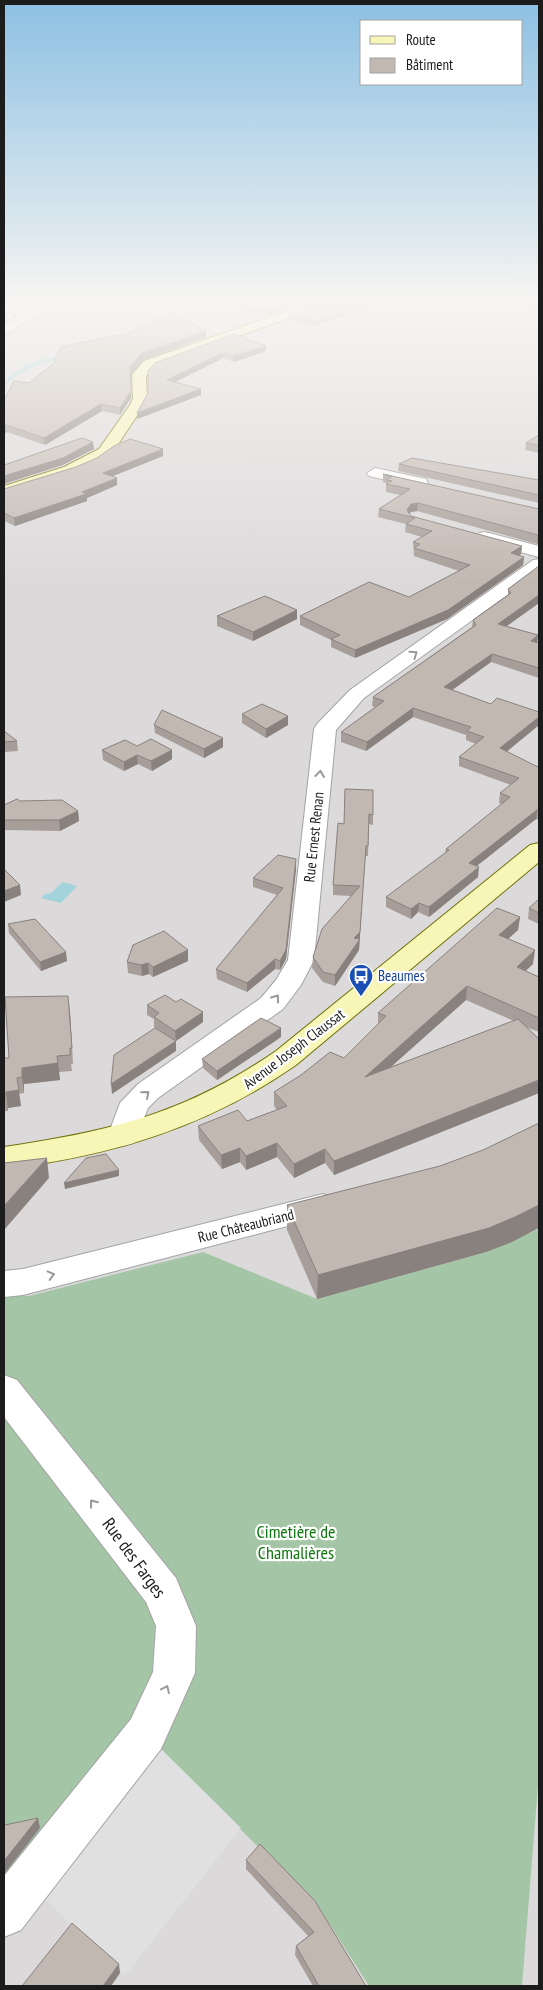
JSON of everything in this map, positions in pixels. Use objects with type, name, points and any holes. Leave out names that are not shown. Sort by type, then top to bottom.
[{"type":"main road","points":[[4,491],[70,470],[91,461],[105,452],[134,412],[140,397]]},
{"type":"main road","name":"Avenue Joseph Claussat","points":[[4,1158],[82,1147],[175,1120],[258,1080],[539,850]]},
{"type":"street","points":[[375,473],[433,486]]},
{"type":"street","points":[[464,531],[539,552]]},
{"type":"street","name":"Rue Ernest Renan","points":[[123,1135],[135,1104],[148,1091],[273,1003],[276,996],[287,985],[301,960],[325,729],[357,694],[539,564]]},
{"type":"street","name":"Rue Châteaubriand","points":[[4,1284],[24,1282],[348,1199]]},
{"type":"street","name":"Rue des Farges","points":[[4,1390],[162,1591],[176,1626],[174,1673],[146,1734],[4,1913]]},
{"type":"shaded area","points":[[4,397],[539,397],[539,1986],[4,1986]]},
{"type":"shaded area","points":[[146,1734],[241,1828],[125,1976],[28,1883]]},
{"type":"green space","name":"Cimetière de Chamalières","points":[[539,1229],[539,1773],[522,1986],[369,1986],[318,1906],[133,1723],[4,1877],[4,1296],[29,1296],[203,1252],[317,1299],[486,1252]]},
{"type":"water","points":[[63,882],[77,886],[61,903],[41,898],[45,894],[51,893]]},
{"type":"building","points":[[6,397],[127,397],[120,408],[101,404],[44,438],[6,425],[4,426]]},
{"type":"building","points":[[146,397],[180,397],[137,413]]},
{"type":"building","points":[[539,435],[539,445],[526,443]]},
{"type":"building","points":[[82,438],[93,442],[63,458],[4,476],[4,465]]},
{"type":"building","points":[[130,439],[163,449],[103,473],[117,478],[82,492],[86,494],[14,518],[4,513],[4,489],[76,467],[97,458],[114,446]]},
{"type":"building","points":[[412,458],[539,480],[539,495],[399,464]]},
{"type":"building","points":[[392,476],[539,509],[539,535],[418,503],[411,504],[407,510],[411,516],[522,546],[511,553],[524,557],[448,610],[355,650],[331,639],[340,635],[300,616],[369,582],[409,597],[470,565],[414,548],[420,544],[413,542],[432,531],[406,524],[415,518],[379,509],[410,489],[386,484],[392,481],[387,480]]},
{"type":"building","points":[[539,566],[539,595],[498,624],[538,635],[531,641],[539,643],[539,668],[492,654],[444,687],[491,704],[497,698],[539,712],[539,717],[500,748],[539,767],[539,810],[469,863],[479,867],[429,907],[419,903],[411,909],[386,897],[449,850],[446,849],[510,797],[500,793],[519,778],[459,757],[484,737],[467,731],[471,727],[413,708],[367,742],[341,732],[384,701],[373,697],[476,625],[473,620],[511,593],[508,589]]},
{"type":"building","points":[[265,596],[297,610],[253,632],[217,616]]},
{"type":"building","points":[[262,704],[288,716],[266,729],[242,714]]},
{"type":"building","points":[[162,710],[223,738],[204,749],[154,725]]},
{"type":"building","points":[[4,731],[17,741],[4,742]]},
{"type":"building","points":[[151,739],[172,750],[151,761],[137,755],[124,762],[102,750],[125,740],[137,746]]},
{"type":"building","points":[[345,789],[373,790],[373,815],[369,814],[360,932],[354,938],[360,939],[335,975],[323,972],[313,957],[322,929],[360,886],[333,885],[338,823],[344,824]]},
{"type":"building","points":[[17,799],[20,801],[62,800],[78,811],[59,820],[4,820],[4,805]]},
{"type":"building","points":[[278,855],[296,859],[286,950],[280,961],[275,959],[247,983],[216,969],[283,888],[253,878]]},
{"type":"building","points":[[4,869],[20,885],[4,891]]},
{"type":"building","points":[[539,899],[539,913],[529,908]]},
{"type":"building","points":[[497,908],[520,917],[499,935],[535,950],[517,967],[539,977],[539,1018],[467,986],[365,1077],[518,1019],[539,1039],[539,1080],[334,1161],[325,1149],[294,1164],[277,1143],[246,1156],[240,1148],[221,1155],[198,1126],[238,1110],[247,1121],[287,1106],[274,1092],[301,1075],[330,1052],[344,1058],[386,1016],[378,1013]]},
{"type":"building","points":[[35,919],[66,952],[40,962],[8,924]]},
{"type":"building","points":[[164,931],[188,950],[153,967],[148,963],[141,965],[127,962],[133,945]]},
{"type":"building","points":[[165,995],[176,1002],[181,999],[203,1012],[175,1031],[154,1017],[159,1013],[147,1005]]},
{"type":"building","points":[[68,996],[72,1048],[70,1048],[70,1055],[57,1056],[58,1063],[22,1068],[22,1077],[17,1078],[19,1090],[6,1092],[4,1095],[4,1058],[9,1058],[5,997]]},
{"type":"building","points":[[261,1018],[281,1028],[217,1071],[202,1059]]},
{"type":"building","points":[[155,1028],[176,1041],[111,1084],[114,1055]]},
{"type":"building","points":[[539,1123],[539,1205],[489,1228],[318,1275],[287,1205],[440,1166],[483,1150]]},
{"type":"building","points":[[106,1154],[119,1170],[64,1183],[86,1158]]},
{"type":"building","points":[[47,1158],[4,1206],[4,1163]]},
{"type":"building","points":[[38,1818],[4,1861],[5,1825]]},
{"type":"building","points":[[260,1844],[315,1901],[366,1986],[319,1986],[296,1946],[314,1932],[246,1860]]},
{"type":"building","points":[[72,1923],[119,1964],[103,1986],[22,1986]]},
{"type":"place","name":"Beaumes","points":[[361,997]]}]
